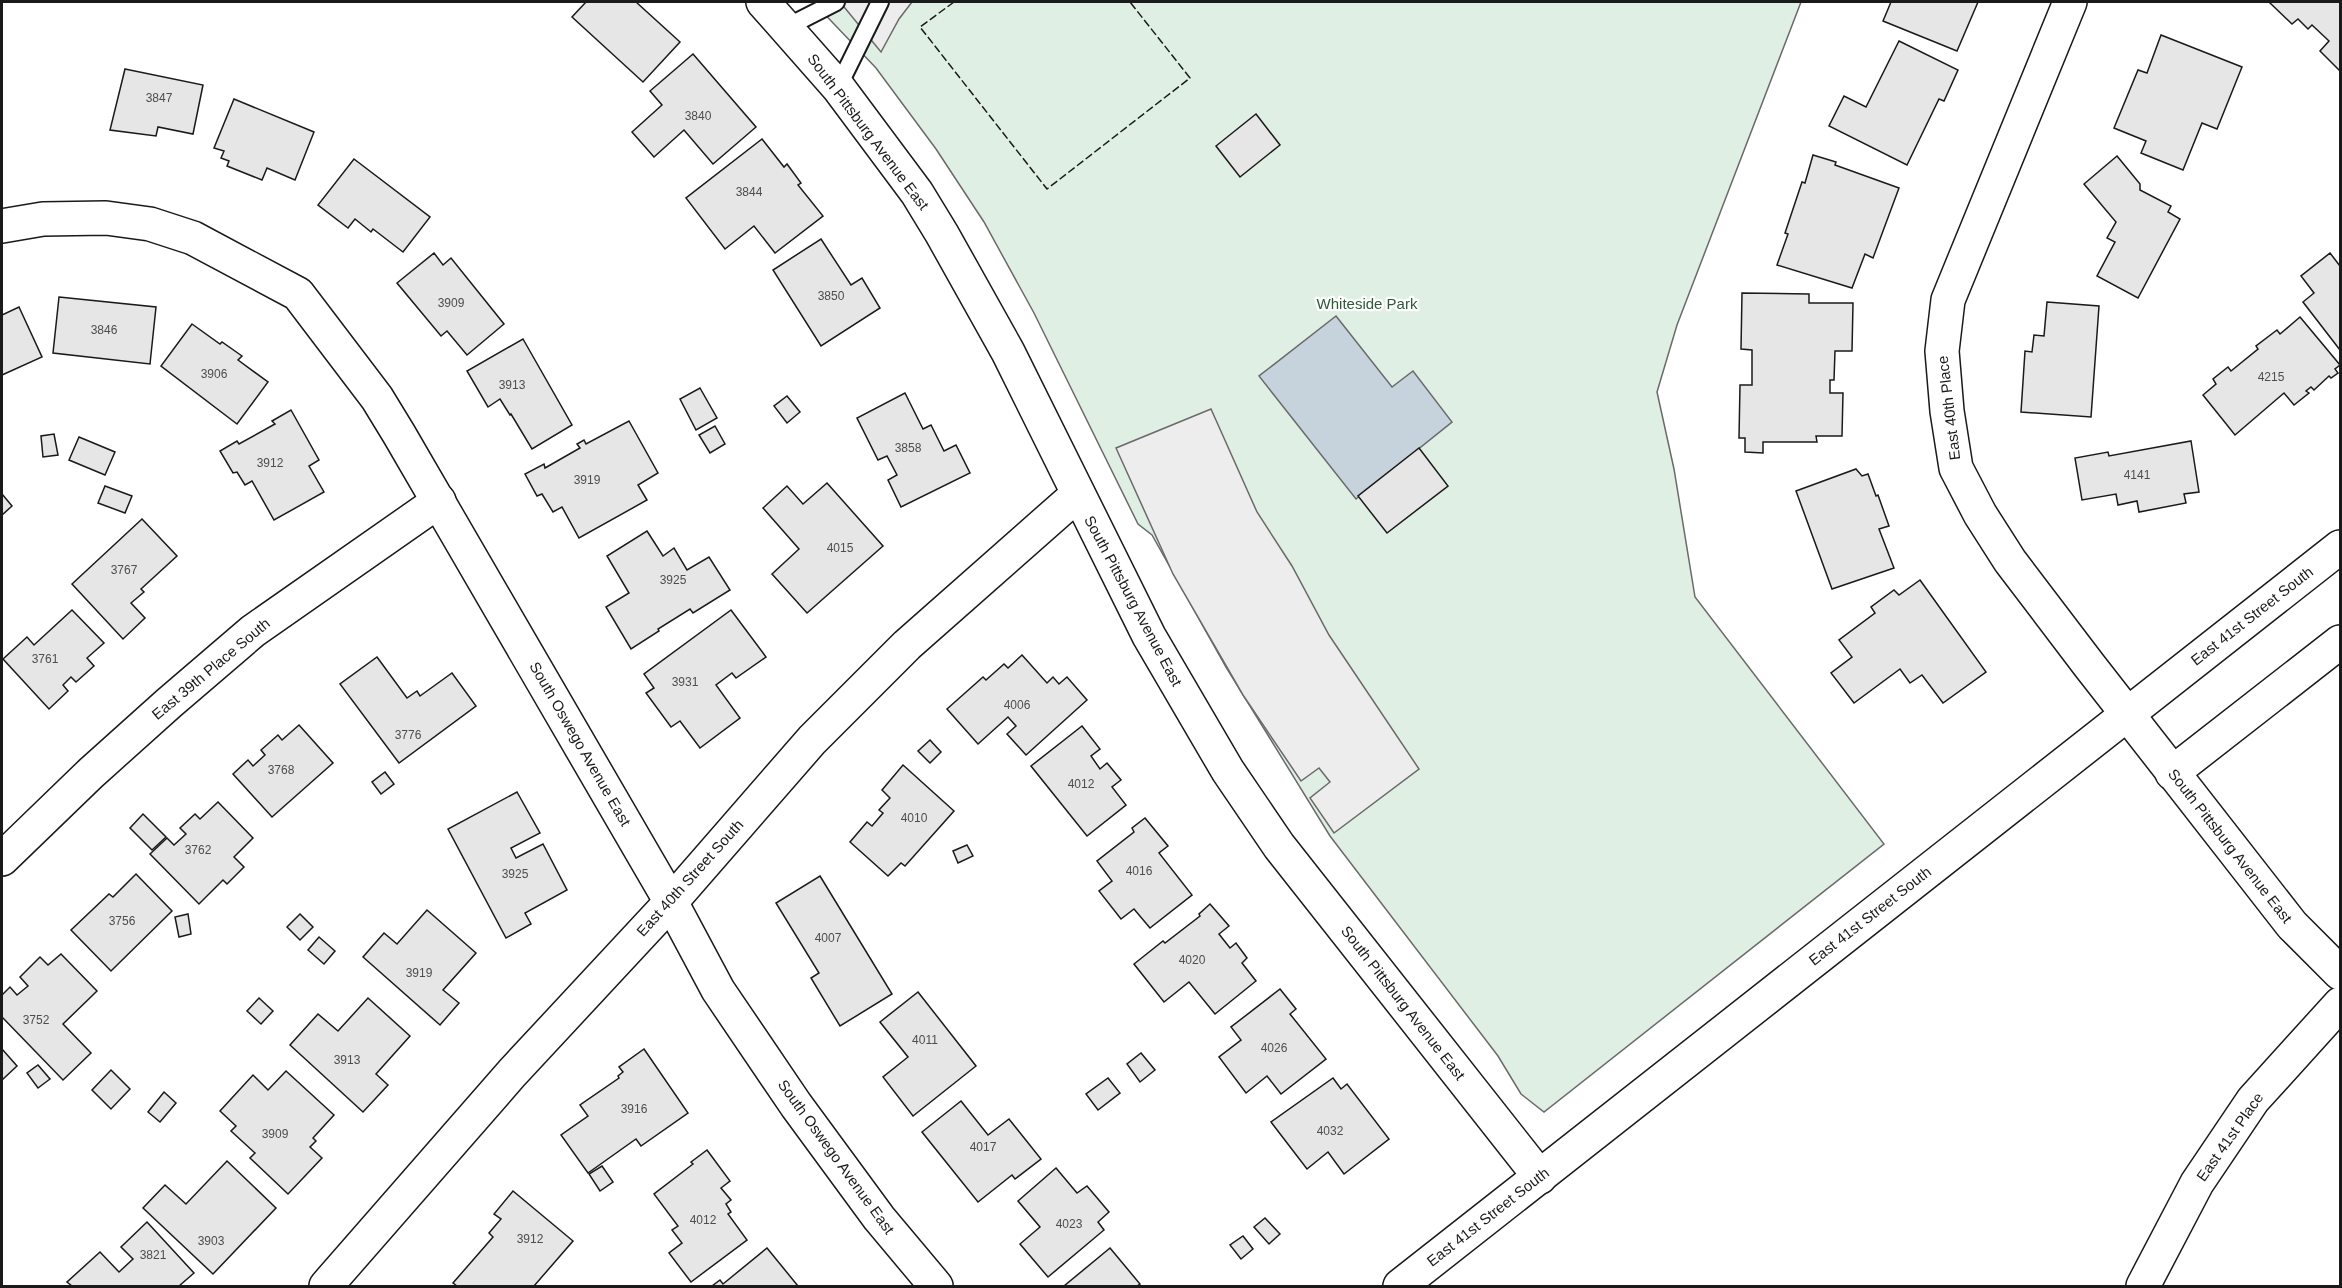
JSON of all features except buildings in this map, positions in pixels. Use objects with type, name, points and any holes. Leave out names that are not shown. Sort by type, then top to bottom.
[{"type":"street","name":"South Pittsburg Avenue East","points":[[764,2],[838,87],[917,193],[942,234],[1008,352],[1149,636],[1227,771],[1279,846],[1540,1177]]},
{"type":"street","name":"East 40th Place","points":[[2070,2],[1948,300],[1942,361],[1956,468],[1980,514],[2010,561],[2127,714]]},
{"type":"street","name":"South Oswego Avenue East","points":[[2,226],[43,219],[106,218],[150,224],[194,238],[298,294],[377,398],[671,902],[718,990],[796,1105],[879,1218],[936,1287]]},
{"type":"street","name":"East 40th Street South","points":[[326,1287],[512,1073],[671,902],[812,740],[875,676],[998,563],[1078,494]]},
{"type":"street","name":"East 39th Place South","points":[[2,859],[91,773],[253,631],[439,501]]},
{"type":"street","name":"East 41st Street South","points":[[1400,1287],[2340,547]]},
{"type":"street","points":[[2172,773],[2340,642]]},
{"type":"street","name":"South Pittsburg Avenue East","points":[[2127,714],[2292,925],[2340,973]]},
{"type":"street","name":"East 41st Place","points":[[2143,1287],[2197,1183],[2253,1100],[2340,1004]]},
{"type":"lane","points":[[787,27],[836,2]]},
{"type":"lane","points":[[838,87],[880,2]]},
{"type":"green space","name":"Whiteside Park","points":[[813,2],[1801,2],[1677,325],[1657,392],[1674,469],[1695,597],[1884,844],[1544,1112],[1521,1094],[1498,1056],[1330,836],[1226,667],[1152,535],[1138,524],[1034,313],[984,222],[936,149],[876,68]]},
{"type":"shaded area","points":[[840,2],[912,2],[899,19],[881,52]]},
{"type":"shaded area","points":[[1336,316],[1392,387],[1413,371],[1452,422],[1356,499],[1259,376]]},
{"type":"shaded area","points":[[1211,409],[1257,512],[1292,566],[1329,635],[1419,769],[1334,833],[1310,798],[1330,782],[1319,768],[1301,781],[1243,695],[1173,574],[1116,448]]},
{"type":"fence","points":[[954,2],[920,27],[1047,189],[1190,78],[1130,2]]}]
